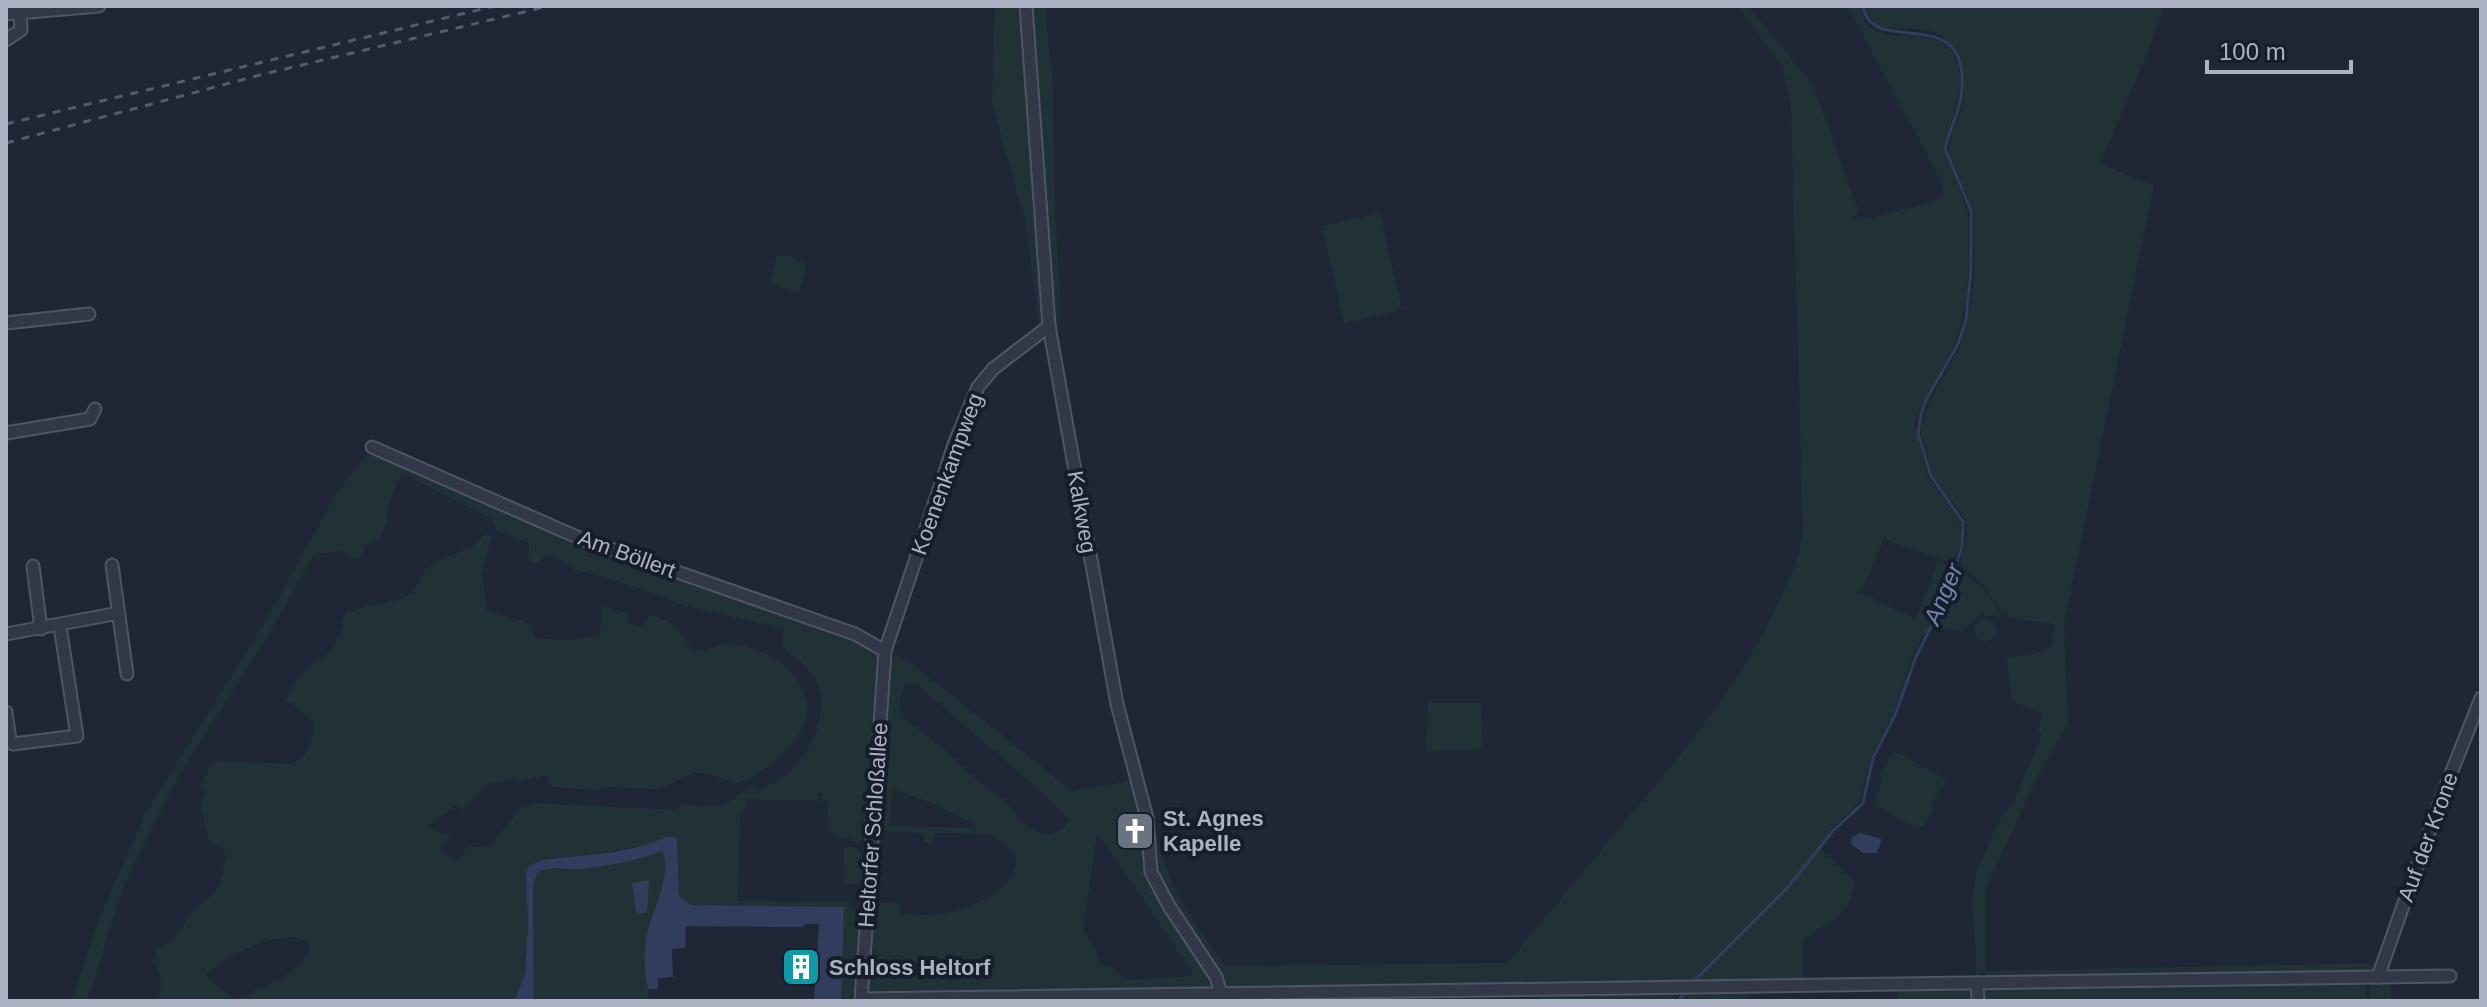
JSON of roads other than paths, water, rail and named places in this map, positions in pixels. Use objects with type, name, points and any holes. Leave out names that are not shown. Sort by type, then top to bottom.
[{"type":"street","points":[[6,14],[99,6]]},
{"type":"street","name":"Kalkweg","points":[[1026,6],[1049,326],[1115,691],[1147,818],[1150,866],[1169,906],[1216,977],[1221,994]]},
{"type":"street","points":[[6,40],[21,30],[20,15]]},
{"type":"street","points":[[6,323],[89,314]]},
{"type":"street","name":"Koenenkampweg","points":[[885,651],[960,429],[978,387],[993,369],[1049,326]]},
{"type":"street","points":[[6,433],[90,419],[95,409]]},
{"type":"street","name":"Am Böllert","points":[[372,447],[577,537],[855,634],[885,651]]},
{"type":"street","points":[[112,565],[127,674]]},
{"type":"street","points":[[33,566],[41,629]]},
{"type":"street","points":[[6,634],[119,613]]},
{"type":"street","points":[[6,712],[13,744],[77,736],[60,626]]},
{"type":"street","name":"Heltorfer Schloßallee","points":[[885,651],[861,1000],[2450,976]]},
{"type":"street","name":"Auf der Krone","points":[[2378,977],[2440,801],[2481,698]]},
{"type":"street","points":[[1977,983],[1978,1001]]},
{"type":"water","points":[[1860,833],[1882,839],[1877,853],[1863,853],[1851,844],[1852,837]]},
{"type":"water","points":[[666,837],[677,840],[679,893],[691,905],[844,907],[841,1001],[814,1001],[819,924],[804,924],[803,927],[686,926],[685,948],[672,949],[673,977],[658,978],[658,989],[648,989],[646,937],[663,881],[665,859],[662,851],[612,865],[581,869],[553,868],[537,873],[533,886],[534,1001],[514,1001],[525,975],[528,923],[526,874],[529,866],[542,860],[636,847]]},
{"type":"water","points":[[649,880],[647,912],[639,914],[636,912],[632,883]]},
{"type":"waterway","name":"Anger","points":[[1690,985],[1789,886],[1832,832],[1863,803],[1873,758],[1895,715],[1916,657],[1943,602],[1962,547],[1963,522],[1931,476],[1918,433],[1926,400],[1958,344],[1966,319],[1971,271],[1971,211],[1945,148],[1961,96],[1960,61],[1950,46],[1935,37],[1883,29],[1870,21],[1863,6]]},
{"type":"waterway","name":"Anger","points":[[1678,1001],[1686,991]]},
{"type":"railway","points":[[6,124],[495,6]]},
{"type":"railway","points":[[6,143],[260,75],[549,6]]},
{"type":"place","name":"St. Agnes Kapelle","points":[[1135,831]]},
{"type":"place","name":"Schloss Heltorf","points":[[801,967]]}]
